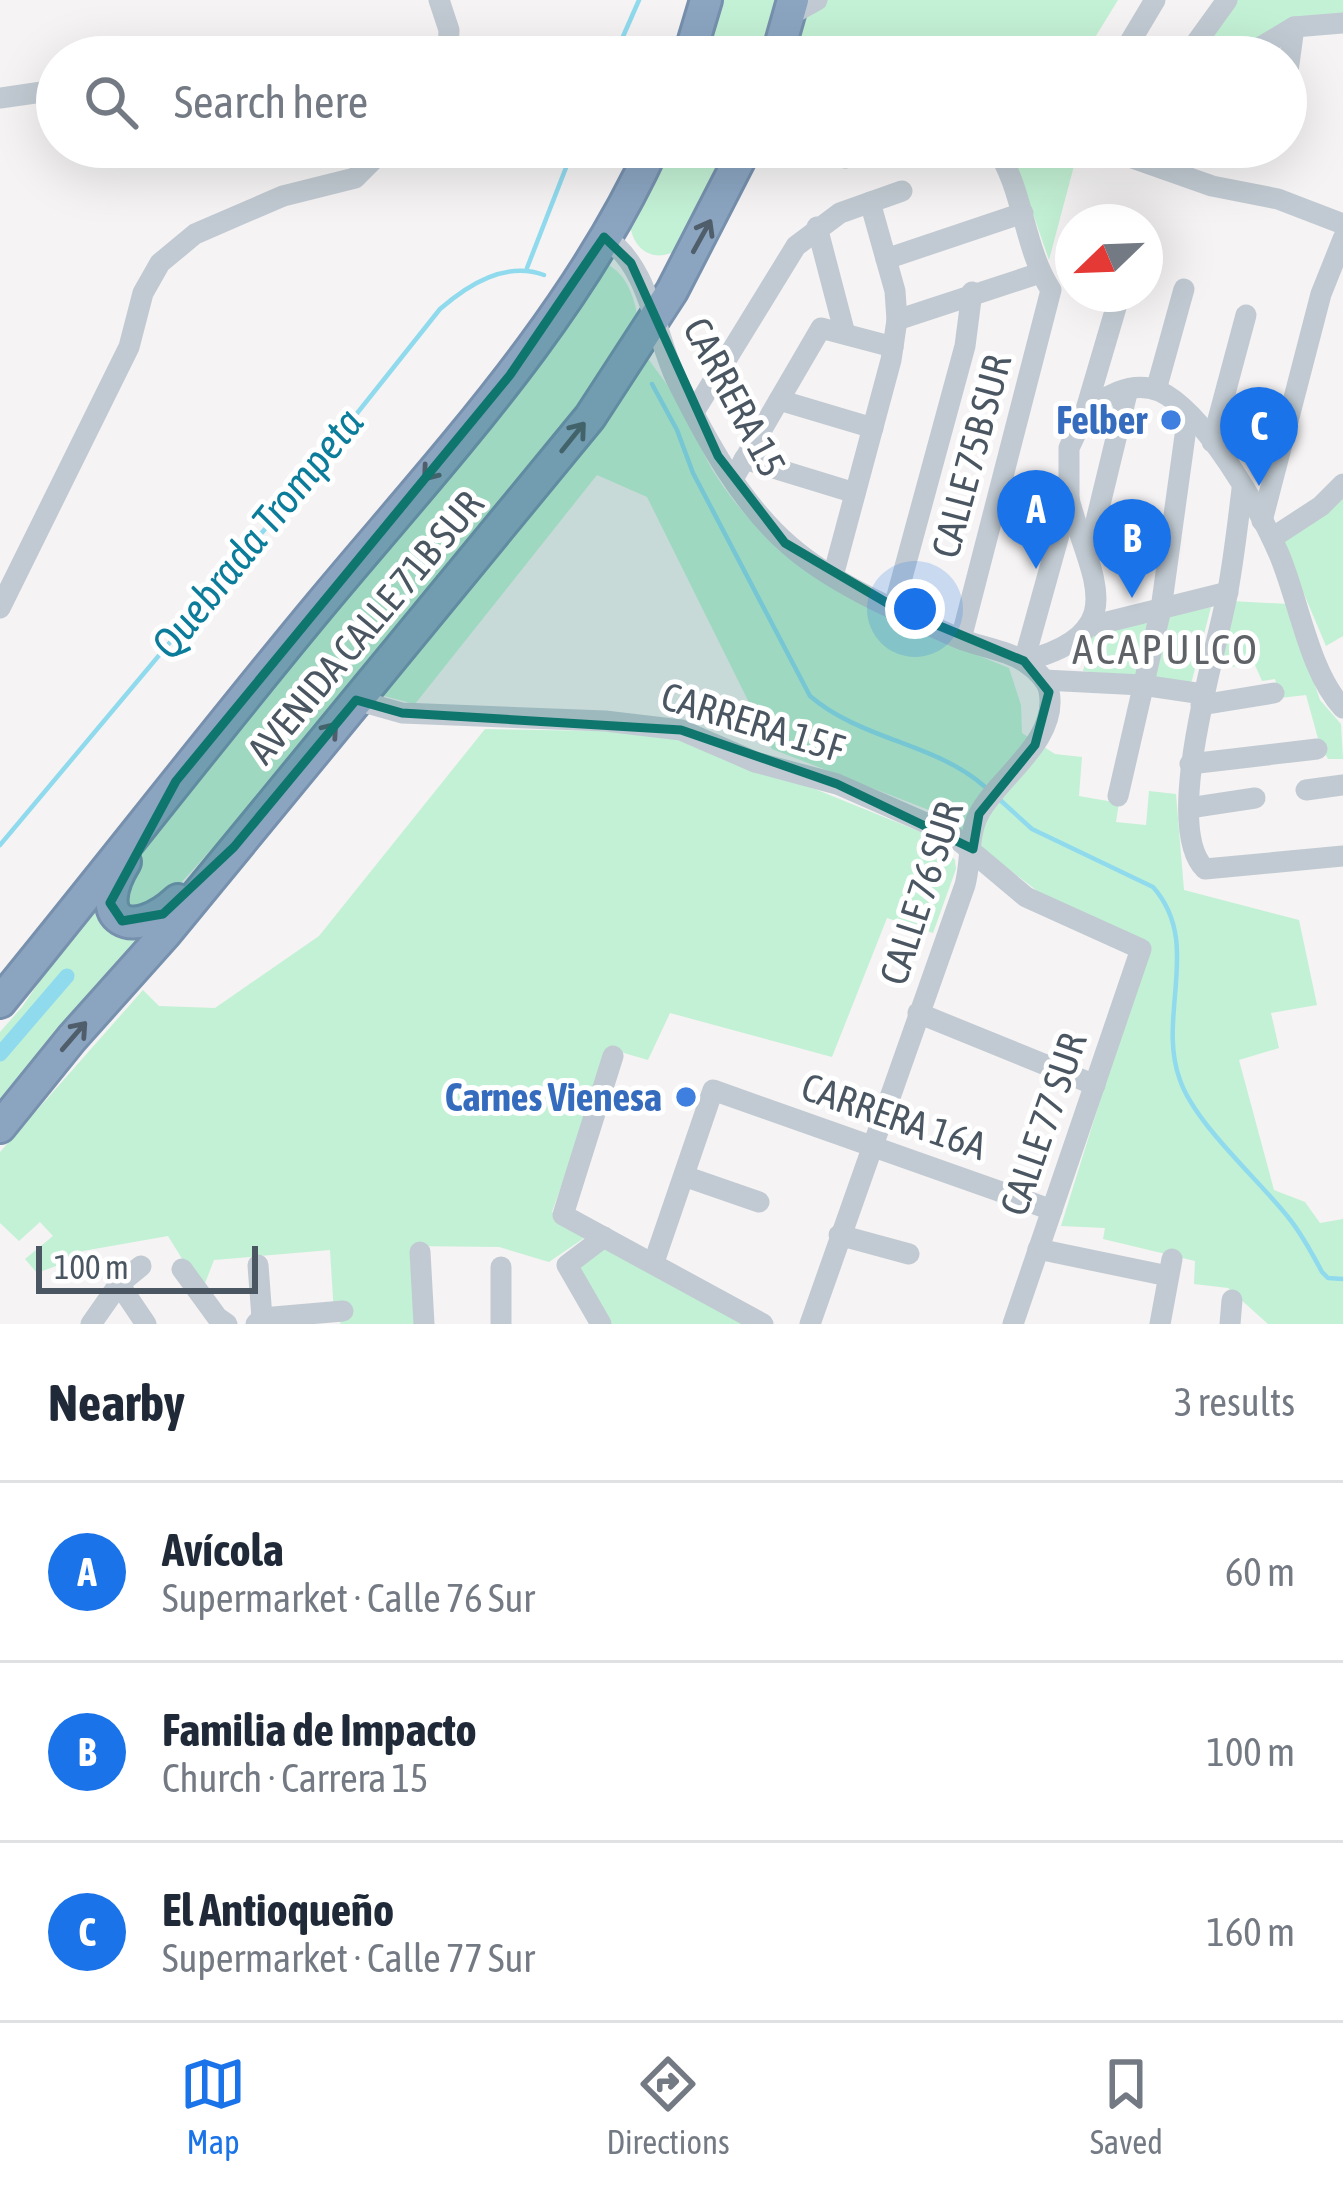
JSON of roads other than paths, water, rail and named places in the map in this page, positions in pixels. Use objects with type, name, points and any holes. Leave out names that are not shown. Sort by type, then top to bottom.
[{"type":"highway","points":[[695,36],[706,0]]},
{"type":"highway","name":"AVENIDA CALLE 71B SUR","points":[[0,1002],[510,375],[604,237],[642,168]]},
{"type":"highway","name":"AVENIDA CALLE 71B SUR","points":[[0,1126],[145,958],[590,417],[653,323],[736,168]]},
{"type":"highway","points":[[176,781],[113,882],[110,903],[116,916],[136,925],[156,919],[234,847]]},
{"type":"street","points":[[439,0],[449,36]]},
{"type":"street","points":[[790,8],[817,0]]},
{"type":"street","points":[[1134,36],[1155,0]]},
{"type":"street","points":[[1201,36],[1227,0]]},
{"type":"street","points":[[1279,36],[1294,27],[1343,23]]},
{"type":"street","points":[[1293,36],[1294,27]]},
{"type":"street","points":[[0,98],[36,93]]},
{"type":"street","points":[[0,608],[129,347],[143,293],[160,263],[195,235],[283,196],[355,178],[365,168]]},
{"type":"street","points":[[897,320],[972,292],[1045,281],[1004,168]]},
{"type":"street","points":[[1168,168],[1343,224]]},
{"type":"street","points":[[694,412],[788,256],[817,227],[840,213],[902,191]]},
{"type":"street","points":[[832,576],[897,320],[895,291],[870,202]]},
{"type":"street","points":[[886,259],[1022,213]]},
{"type":"street","points":[[817,227],[845,334]]},
{"type":"street","name":"CARRERA 15","points":[[604,237],[632,263],[653,323],[694,412],[733,479],[785,543],[832,576],[894,607],[961,639],[1024,661]]},
{"type":"street","points":[[1267,530],[1321,294],[1343,239]]},
{"type":"street","name":"CALLE 75B SUR","points":[[961,639],[1045,281]]},
{"type":"street","points":[[1156,390],[1184,289]]},
{"type":"street","points":[[894,607],[965,346],[972,292]]},
{"type":"street","points":[[1024,661],[1069,499],[1069,448],[1084,416],[1115,312]]},
{"type":"street","points":[[1212,442],[1246,315]]},
{"type":"street","points":[[733,479],[821,328],[893,347]]},
{"type":"street","points":[[1084,416],[1104,399],[1128,389],[1156,390],[1188,414],[1212,442],[1267,530],[1325,685],[1343,709]]},
{"type":"street","points":[[1089,550],[1128,389]]},
{"type":"street","points":[[779,400],[873,428]]},
{"type":"street","points":[[1118,796],[1161,609],[1188,414]]},
{"type":"street","points":[[744,459],[855,493]]},
{"type":"street","points":[[1267,530],[1321,506],[1343,484]]},
{"type":"street","points":[[1243,489],[1228,592],[1190,764],[1196,861],[1204,869],[1343,856]]},
{"type":"street","points":[[1069,499],[1089,550],[1096,590],[1087,627]]},
{"type":"street","points":[[1024,661],[1054,653],[1087,627],[1228,592]]},
{"type":"street","points":[[1024,661],[1044,680],[1142,685],[1202,700],[1274,693]]},
{"type":"street","name":"CALLE 76 SUR","points":[[810,1324],[965,885],[979,814],[1035,745],[1048,713],[1044,680]]},
{"type":"street","name":"CARRERA 15F","points":[[356,700],[402,713],[509,710],[681,730],[755,762],[837,784],[952,834],[1026,897],[1141,949]]},
{"type":"street","points":[[1190,764],[1317,749]]},
{"type":"street","points":[[1306,790],[1343,785]]},
{"type":"street","points":[[1190,808],[1255,798]]},
{"type":"street","name":"CALLE 77 SUR","points":[[1013,1324],[1141,949]]},
{"type":"street","points":[[918,1013],[1095,1084]]},
{"type":"street","points":[[613,1056],[562,1215],[763,1324]]},
{"type":"street","name":"CARRERA 16A","points":[[684,1176],[713,1090],[1052,1210]]},
{"type":"street","points":[[654,1262],[684,1176],[759,1202]]},
{"type":"street","points":[[839,1235],[909,1254]]},
{"type":"street","points":[[601,1324],[567,1265],[604,1237]]},
{"type":"street","points":[[1038,1249],[1170,1268],[1160,1324]]},
{"type":"street","points":[[420,1252],[424,1324]]},
{"type":"street","points":[[259,1265],[259,1321],[343,1311]]},
{"type":"street","points":[[92,1324],[119,1284],[141,1266]]},
{"type":"street","points":[[501,1267],[501,1324]]},
{"type":"street","points":[[182,1269],[218,1322]]},
{"type":"street","points":[[119,1284],[146,1324]]},
{"type":"street","points":[[1230,1324],[1232,1300]]},
{"type":"waterway","points":[[623,36],[639,0]]},
{"type":"waterway","points":[[527,268],[566,168]]},
{"type":"waterway","name":"Quebrada Trompeta","points":[[0,845],[265,529],[440,309],[489,277],[516,271],[544,275]]},
{"type":"waterway","name":"Quebrada Trompeta","points":[[652,384],[693,473],[810,696],[852,723],[943,760],[984,786]]},
{"type":"waterway","name":"Quebrada Trompeta","points":[[999,799],[1032,829],[1153,887],[1168,909],[1175,932],[1174,1056],[1188,1097],[1213,1133],[1293,1223],[1322,1272],[1328,1278],[1343,1279]]},
{"type":"waterway","points":[[0,1054],[67,976]]},
{"type":"place","name":"Felber","points":[[1171,420]]},
{"type":"place","name":"El Antioqueño","points":[[1259,486]]},
{"type":"place","name":"Avícola","points":[[1036,569]]},
{"type":"place","name":"Familia de Impacto","points":[[1132,598]]},
{"type":"place","name":"Carnes Vienesa","points":[[686,1097]]},
{"type":"district","name":"ACAPULCO","points":[[1166,649]]}]
